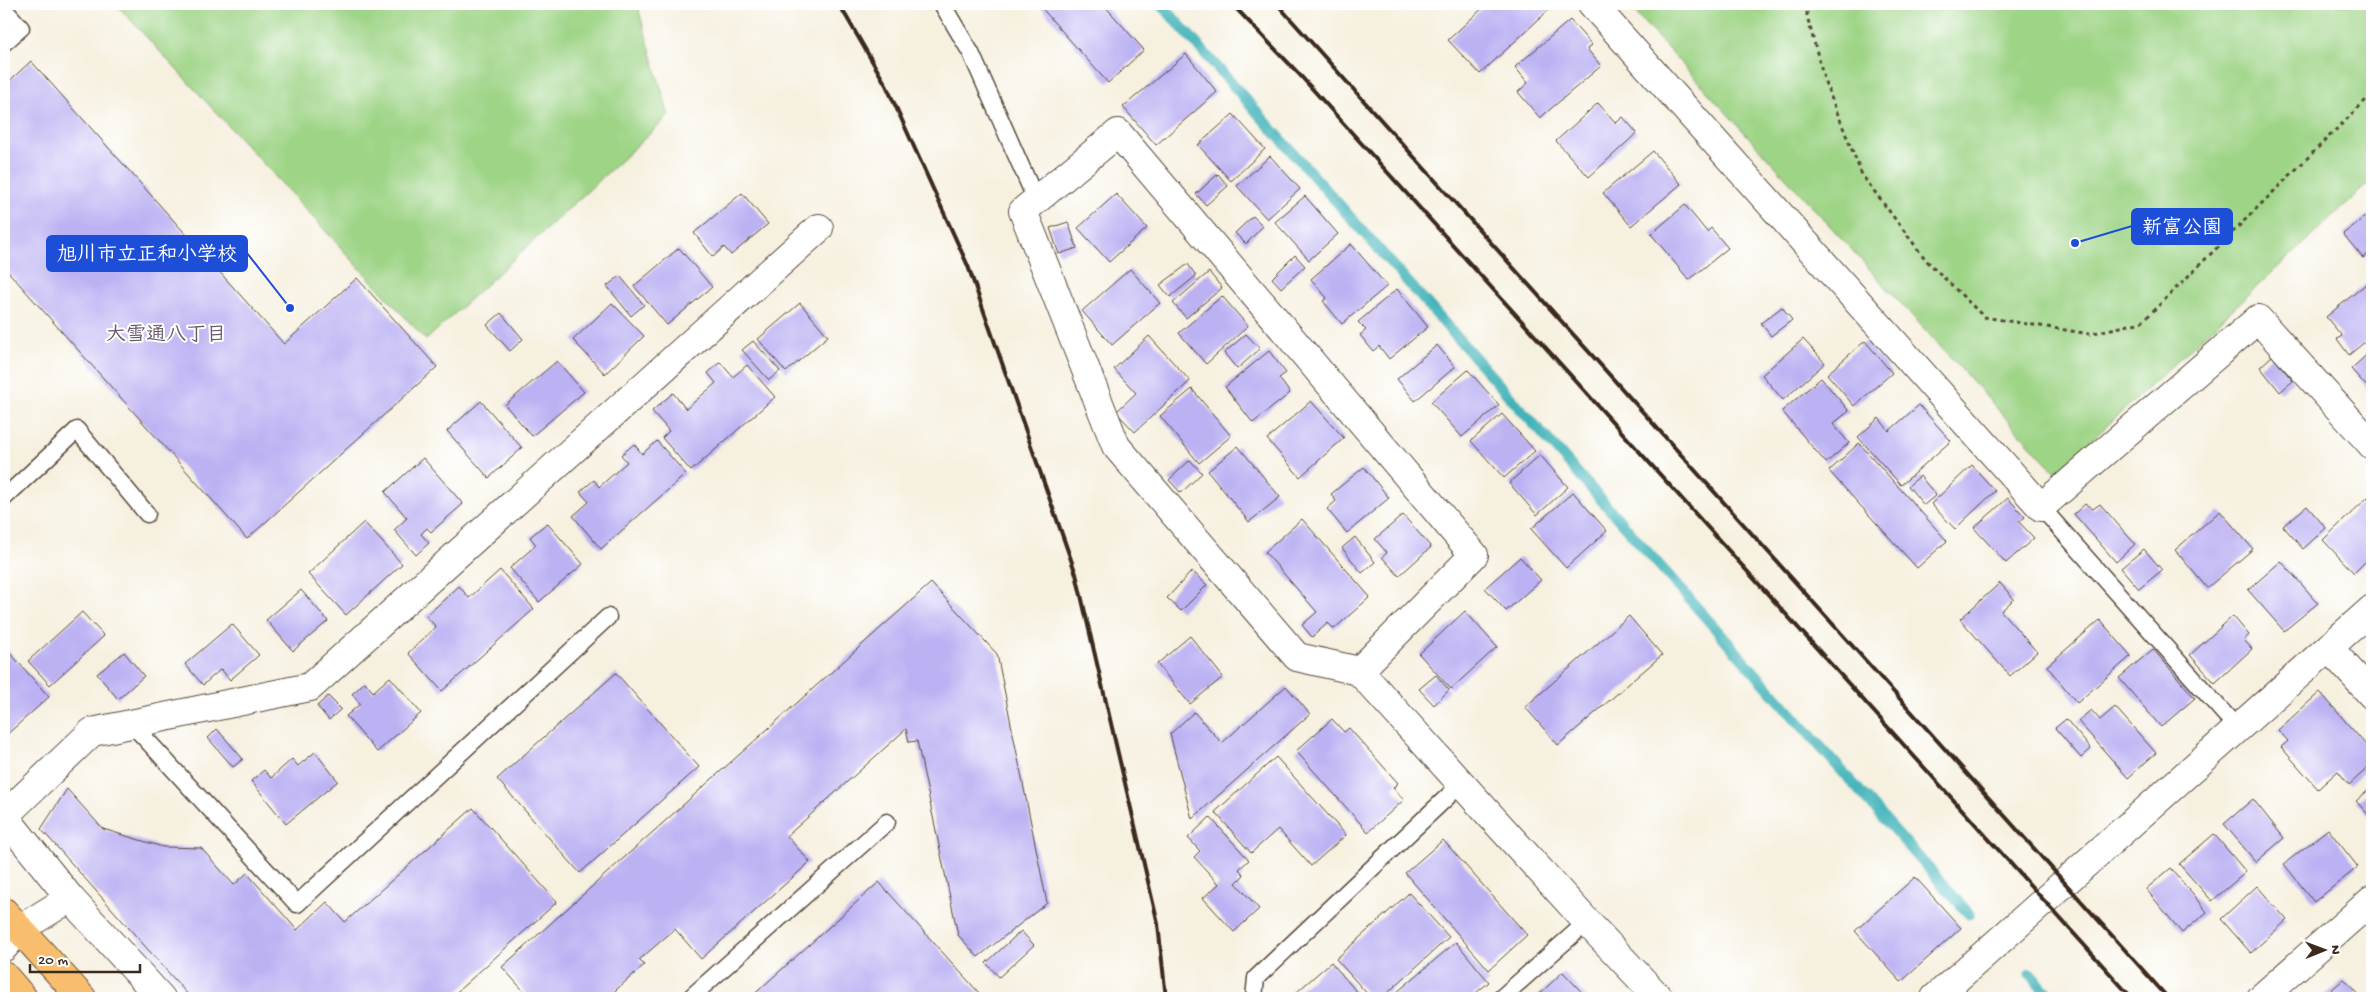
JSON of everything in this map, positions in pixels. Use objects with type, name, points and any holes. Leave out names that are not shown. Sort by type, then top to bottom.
[{"type":"highway","points":[[9,929],[82,998]]},
{"type":"highway","points":[[4,976],[23,998]]},
{"type":"street","points":[[1592,4],[2041,507],[2258,319],[2372,445]]},
{"type":"street","points":[[1359,671],[1474,555],[1118,133],[1023,211],[1116,446],[1297,657],[1359,671],[1587,922],[1659,998]]},
{"type":"street","points":[[160,998],[70,898],[4,816],[92,732],[310,687],[818,228]]},
{"type":"street","points":[[1936,998],[2372,609]]},
{"type":"street","points":[[2329,648],[2372,696]]},
{"type":"street","points":[[9,929],[70,898]]},
{"type":"street","points":[[2261,998],[2372,900]]},
{"type":"lane","points":[[942,4],[971,53],[1036,200]]},
{"type":"lane","points":[[4,9],[21,28],[4,42]]},
{"type":"lane","points":[[4,498],[77,430],[147,514]]},
{"type":"lane","points":[[2041,507],[2238,729]]},
{"type":"lane","points":[[132,724],[297,904],[608,617]]},
{"type":"lane","points":[[1254,998],[1256,978],[1462,783]]},
{"type":"lane","points":[[690,998],[888,822]]},
{"type":"lane","points":[[1501,998],[1587,922]]},
{"type":"path","points":[[1807,4],[1806,16],[1825,82],[1862,175],[1926,260],[1984,317],[2090,334],[2142,322],[2372,94]]},
{"type":"green space","points":[[116,4],[637,4],[669,116],[426,340]]},
{"type":"green space","points":[[1627,4],[2372,4],[2372,180],[2056,473]]},
{"type":"building","points":[[1038,4],[1103,4],[1144,50],[1108,83]]},
{"type":"building","points":[[1487,4],[1551,4],[1553,6],[1480,74],[1448,40]]},
{"type":"building","points":[[1570,20],[1592,45],[1587,49],[1601,66],[1540,118],[1518,92],[1528,83],[1515,67]]},
{"type":"building","points":[[1186,54],[1217,92],[1156,145],[1123,107]]},
{"type":"building","points":[[31,61],[284,344],[357,278],[437,367],[247,539],[4,267],[4,86]]},
{"type":"building","points":[[1598,103],[1616,123],[1623,117],[1637,133],[1589,177],[1556,141]]},
{"type":"building","points":[[1233,114],[1265,149],[1231,181],[1198,145]]},
{"type":"building","points":[[1653,151],[1681,184],[1631,226],[1603,193]]},
{"type":"building","points":[[1270,156],[1300,189],[1267,219],[1237,186]]},
{"type":"building","points":[[1218,174],[1228,186],[1206,205],[1196,194]]},
{"type":"building","points":[[742,193],[768,224],[731,255],[724,247],[713,257],[694,233]]},
{"type":"building","points":[[1116,194],[1147,228],[1109,262],[1078,228]]},
{"type":"building","points":[[1305,196],[1338,234],[1309,260],[1275,222]]},
{"type":"building","points":[[1685,205],[1707,232],[1711,228],[1728,248],[1689,280],[1651,234]]},
{"type":"building","points":[[2367,215],[2372,222],[2372,251],[2363,258],[2343,234]]},
{"type":"building","points":[[1253,216],[1263,226],[1246,244],[1235,233]]},
{"type":"building","points":[[1068,222],[1077,248],[1059,254],[1050,228]]},
{"type":"building","points":[[1351,244],[1387,286],[1342,324],[1323,301],[1327,298],[1311,279]]},
{"type":"building","points":[[679,248],[712,287],[667,325],[634,286]]},
{"type":"building","points":[[1295,255],[1305,266],[1281,288],[1272,278]]},
{"type":"building","points":[[1188,264],[1196,276],[1170,297],[1160,285]]},
{"type":"building","points":[[1130,269],[1160,303],[1112,345],[1082,311]]},
{"type":"building","points":[[1209,272],[1222,288],[1186,318],[1173,303]]},
{"type":"building","points":[[620,276],[644,305],[631,316],[607,286]]},
{"type":"building","points":[[2372,279],[2372,336],[2349,355],[2337,339],[2342,336],[2326,317]]},
{"type":"building","points":[[1397,289],[1428,327],[1389,359],[1379,346],[1373,351],[1360,335],[1366,330],[1358,322]]},
{"type":"building","points":[[1222,296],[1248,326],[1206,364],[1179,333]]},
{"type":"building","points":[[612,303],[644,336],[605,374],[573,340]]},
{"type":"building","points":[[800,303],[828,336],[786,372],[758,339]]},
{"type":"building","points":[[1782,307],[1792,320],[1771,336],[1761,323]]},
{"type":"building","points":[[501,313],[523,339],[510,351],[487,325]]},
{"type":"building","points":[[1246,334],[1260,349],[1237,369],[1224,353]]},
{"type":"building","points":[[1149,336],[1190,381],[1135,432],[1116,412],[1136,393],[1114,369]]},
{"type":"building","points":[[1803,339],[1825,363],[1783,400],[1762,375]]},
{"type":"building","points":[[753,341],[780,371],[769,380],[742,350]]},
{"type":"building","points":[[1865,341],[1892,373],[1854,406],[1827,374]]},
{"type":"building","points":[[1437,345],[1455,367],[1415,401],[1397,379]]},
{"type":"building","points":[[2372,350],[2372,392],[2351,369]]},
{"type":"building","points":[[1269,351],[1286,373],[1279,378],[1290,393],[1253,423],[1225,387]]},
{"type":"building","points":[[2272,356],[2293,381],[2280,392],[2260,367]]},
{"type":"building","points":[[557,361],[584,392],[532,436],[505,405]]},
{"type":"building","points":[[720,362],[733,377],[747,365],[775,397],[691,471],[662,438],[669,431],[652,411],[673,393],[686,409],[716,383],[708,373]]},
{"type":"building","points":[[1468,370],[1499,405],[1462,437],[1431,402]]},
{"type":"building","points":[[1821,378],[1849,411],[1833,424],[1849,443],[1826,463],[1782,411]]},
{"type":"building","points":[[1192,389],[1231,436],[1199,463],[1160,416]]},
{"type":"building","points":[[481,401],[522,448],[489,478],[447,431]]},
{"type":"building","points":[[1311,401],[1344,438],[1300,477],[1267,439]]},
{"type":"building","points":[[1919,405],[1951,441],[1901,485],[1858,437],[1879,418],[1889,431]]},
{"type":"building","points":[[1502,414],[1535,451],[1504,478],[1471,441]]},
{"type":"building","points":[[657,441],[686,474],[601,549],[573,516],[589,502],[580,492],[594,480],[599,487],[627,462],[621,455],[634,444],[642,454]]},
{"type":"building","points":[[1859,443],[1947,541],[1917,568],[1829,471]]},
{"type":"building","points":[[1238,446],[1280,497],[1249,522],[1208,471]]},
{"type":"building","points":[[1540,455],[1568,487],[1537,515],[1509,483]]},
{"type":"building","points":[[423,458],[463,504],[431,532],[427,528],[421,534],[429,543],[416,555],[394,530],[407,518],[385,492]]},
{"type":"building","points":[[1190,460],[1202,473],[1181,493],[1169,480]]},
{"type":"building","points":[[1972,465],[1995,491],[1955,529],[1931,504]]},
{"type":"building","points":[[1364,467],[1389,498],[1347,533],[1327,509],[1336,501],[1331,494]]},
{"type":"building","points":[[1920,476],[1936,495],[1924,505],[1908,486]]},
{"type":"building","points":[[1573,492],[1607,531],[1566,568],[1531,529]]},
{"type":"building","points":[[2368,497],[2372,502],[2372,555],[2354,573],[2323,540]]},
{"type":"building","points":[[2008,498],[2025,517],[2019,522],[2034,538],[2006,563],[1974,528]]},
{"type":"building","points":[[2085,504],[2093,509],[2100,504],[2135,544],[2116,562],[2074,514]]},
{"type":"building","points":[[2307,506],[2326,528],[2303,549],[2283,526]]},
{"type":"building","points":[[2220,511],[2253,549],[2207,588],[2175,550]]},
{"type":"building","points":[[1403,515],[1431,547],[1399,576],[1382,557],[1387,553],[1375,539]]},
{"type":"building","points":[[1302,519],[1370,597],[1334,629],[1328,623],[1312,637],[1302,625],[1317,612],[1265,552]]},
{"type":"building","points":[[364,522],[402,564],[346,615],[308,574]]},
{"type":"building","points":[[547,523],[583,564],[539,602],[510,568],[536,545],[530,537]]},
{"type":"building","points":[[1355,537],[1375,562],[1362,573],[1342,548]]},
{"type":"building","points":[[2144,549],[2162,570],[2139,589],[2121,568]]},
{"type":"building","points":[[1520,557],[1541,580],[1506,611],[1485,588]]},
{"type":"building","points":[[2281,561],[2318,603],[2284,631],[2248,590]]},
{"type":"building","points":[[500,570],[534,609],[442,691],[408,653],[436,627],[426,616],[459,586],[469,598]]},
{"type":"building","points":[[1192,571],[1207,585],[1181,611],[1167,598]]},
{"type":"building","points":[[931,583],[997,654],[1047,903],[978,957],[958,935],[917,741],[909,742],[906,729],[787,836],[810,862],[701,959],[675,929],[639,960],[644,965],[607,998],[530,998],[502,967]]},
{"type":"building","points":[[2000,583],[2014,599],[2001,611],[2037,652],[2010,676],[1960,619]]},
{"type":"building","points":[[301,590],[328,621],[293,651],[266,620]]},
{"type":"building","points":[[1465,611],[1497,647],[1451,689],[1419,654]]},
{"type":"building","points":[[82,612],[104,636],[50,685],[28,661]]},
{"type":"building","points":[[1629,616],[1662,655],[1558,745],[1525,707]]},
{"type":"building","points":[[2233,616],[2249,635],[2244,640],[2252,649],[2215,683],[2190,655]]},
{"type":"building","points":[[2100,620],[2131,656],[2077,703],[2047,666]]},
{"type":"building","points":[[232,624],[259,655],[230,680],[221,669],[203,685],[185,664]]},
{"type":"building","points":[[1190,636],[1223,677],[1190,704],[1157,664]]},
{"type":"building","points":[[4,646],[49,697],[4,737]]},
{"type":"building","points":[[2153,649],[2195,698],[2161,727],[2119,678]]},
{"type":"building","points":[[124,652],[144,676],[118,699],[97,674]]},
{"type":"building","points":[[616,673],[699,767],[580,873],[497,779]]},
{"type":"building","points":[[1436,675],[1449,690],[1434,705],[1419,689]]},
{"type":"building","points":[[390,677],[421,713],[377,752],[346,716],[360,704],[352,694],[365,682],[373,692]]},
{"type":"building","points":[[1286,686],[1310,714],[1192,819],[1170,734],[1194,712],[1222,743]]},
{"type":"building","points":[[2320,692],[2372,752],[2372,764],[2349,785],[2338,771],[2318,789],[2281,747],[2288,741],[2278,730]]},
{"type":"building","points":[[328,696],[341,709],[329,720],[317,706]]},
{"type":"building","points":[[2115,707],[2156,753],[2128,778],[2078,721],[2091,710],[2100,720]]},
{"type":"building","points":[[1332,719],[1344,732],[1349,728],[1398,783],[1393,788],[1404,800],[1368,832],[1296,751]]},
{"type":"building","points":[[2066,719],[2091,749],[2081,758],[2055,728]]},
{"type":"building","points":[[217,729],[243,759],[233,767],[208,738]]},
{"type":"building","points":[[315,752],[338,781],[286,824],[251,781],[264,770],[271,778],[292,759],[298,766]]},
{"type":"building","points":[[1276,757],[1346,835],[1311,866],[1278,829],[1251,853],[1215,812]]},
{"type":"building","points":[[2372,787],[2372,819],[2356,801]]},
{"type":"building","points":[[67,789],[103,829],[163,847],[201,848],[234,885],[247,873],[297,930],[327,902],[345,922],[473,808],[557,902],[450,998],[191,998],[41,829]]},
{"type":"building","points":[[2253,799],[2284,838],[2256,862],[2224,824]]},
{"type":"building","points":[[1210,817],[1249,860],[1239,869],[1244,875],[1236,883],[1259,909],[1234,932],[1203,898],[1219,884],[1194,857],[1200,851],[1188,838]]},
{"type":"building","points":[[2328,829],[2358,867],[2314,902],[2284,864]]},
{"type":"building","points":[[2214,834],[2246,872],[2212,901],[2179,864]]},
{"type":"building","points":[[1443,840],[1527,935],[1489,970],[1405,873]]},
{"type":"building","points":[[2171,868],[2207,912],[2182,933],[2146,889]]},
{"type":"building","points":[[1915,877],[1961,928],[1901,982],[1855,931]]},
{"type":"building","points":[[879,882],[980,994],[975,998],[750,998]]},
{"type":"building","points":[[2257,886],[2287,920],[2251,953],[2221,919]]},
{"type":"building","points":[[1409,893],[1449,937],[1382,998],[1371,998],[1336,959]]},
{"type":"building","points":[[1021,931],[1034,945],[999,977],[986,963]]},
{"type":"building","points":[[1456,942],[1489,982],[1470,998],[1390,998]]},
{"type":"building","points":[[1331,962],[1362,998],[1290,998]]},
{"type":"building","points":[[1563,972],[1587,998],[1535,998]]},
{"type":"building","points":[[2344,979],[2361,998],[2322,998]]},
{"type":"waterway","points":[[1161,4],[1969,914]]},
{"type":"waterway","points":[[2030,974],[2052,998]]},
{"type":"railway","points":[[839,4],[886,85],[968,266],[1076,574],[1158,924],[1166,998]]},
{"type":"railway","points":[[1232,4],[1298,73],[2132,998]]},
{"type":"railway","points":[[1277,4],[2168,998]]},
{"type":"place","name":"新富公園","points":[[2075,243]]},
{"type":"place","name":"旭川市立正和小学校","points":[[290,308]]},
{"type":"district","name":"大雪通八丁目","points":[[166,336]]}]
